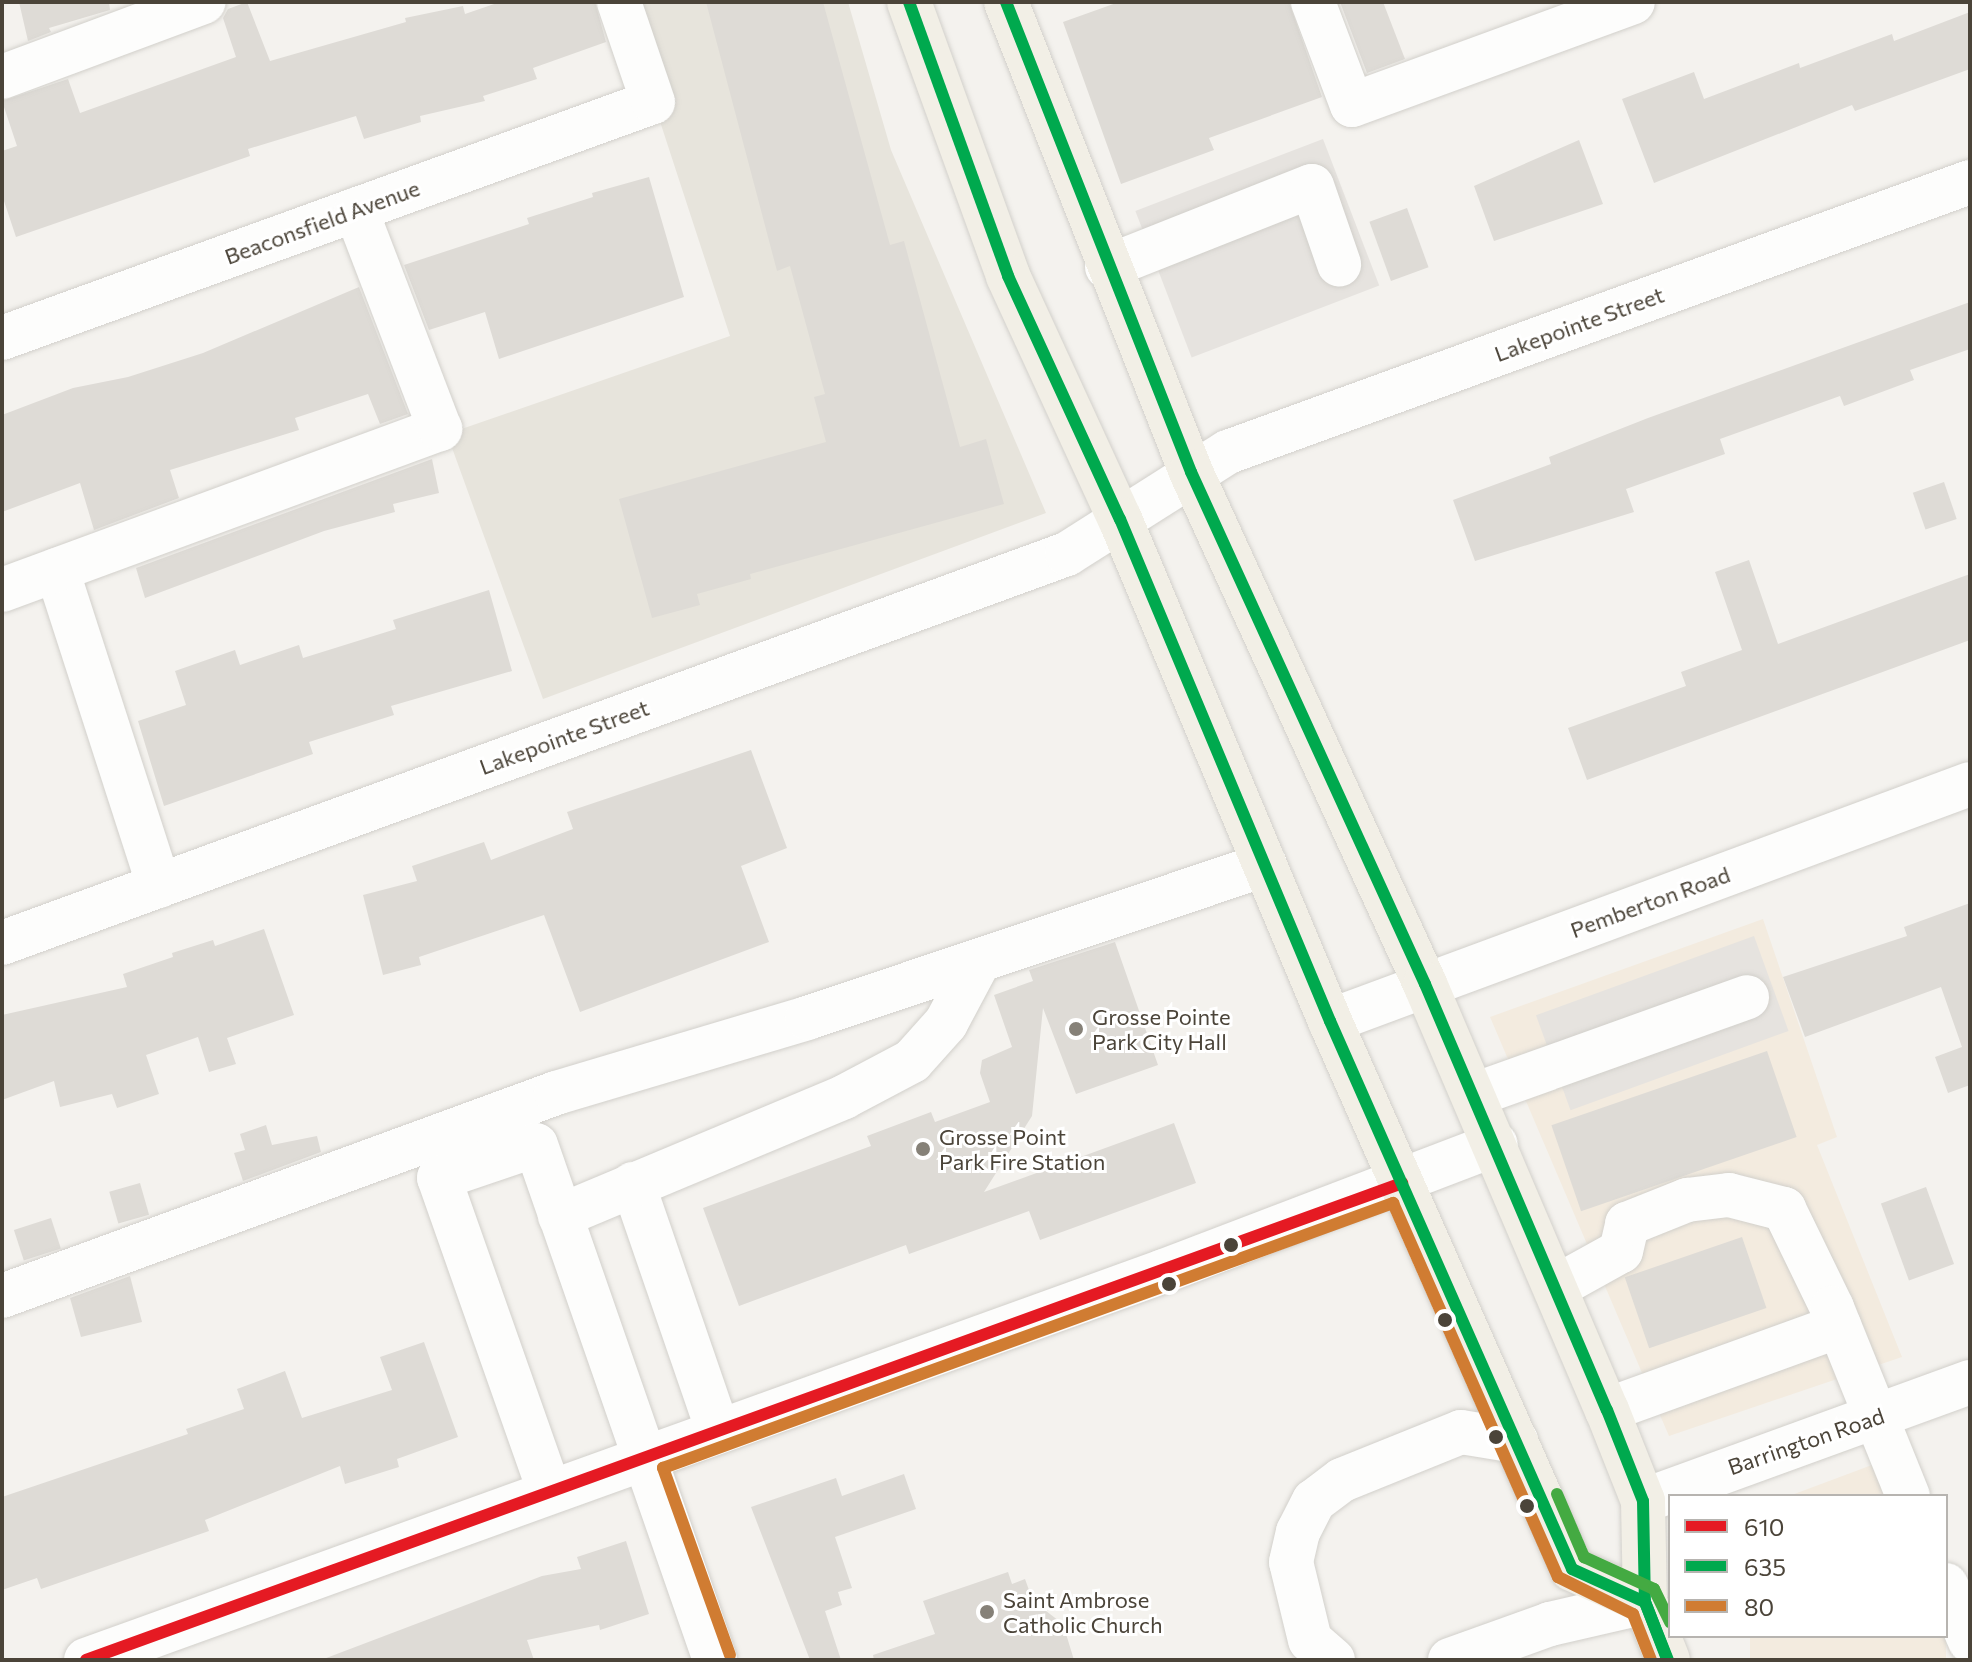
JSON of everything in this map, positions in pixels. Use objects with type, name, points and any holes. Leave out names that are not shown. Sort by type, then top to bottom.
[{"type":"main road","points":[[1006,2],[1107,267],[1191,472],[1496,1144],[1607,1410],[1643,1501],[1645,1602],[1668,1660]]},
{"type":"main road","points":[[921,6],[1008,276],[1120,519],[1330,1021],[1572,1569],[1645,1602]]},
{"type":"street","points":[[2,77],[204,2]]},
{"type":"street","name":"Beaconsfield Avenue","points":[[2,338],[653,102],[619,2]]},
{"type":"street","points":[[1313,2],[1352,105],[1633,2]]},
{"type":"street","name":"Lakepointe Street","points":[[2,943],[1067,554],[1191,472],[1228,452],[1970,182]]},
{"type":"street","points":[[1107,267],[1312,186],[1339,264]]},
{"type":"street","points":[[2,590],[440,429],[356,210]]},
{"type":"street","points":[[57,570],[159,886]]},
{"type":"street","name":"Pemberton Road","points":[[1330,1021],[1970,784]]},
{"type":"street","points":[[2,1296],[530,1125],[979,961],[1265,865]]},
{"type":"street","points":[[560,1216],[844,1097],[912,1061],[946,1023],[979,961]]},
{"type":"street","points":[[1474,1095],[1747,997]]},
{"type":"street","points":[[530,1125],[715,1660]]},
{"type":"street","points":[[530,1125],[439,1178],[549,1490]]},
{"type":"street","points":[[86,1660],[1402,1183],[1496,1144]]},
{"type":"street","points":[[633,1184],[718,1431]]},
{"type":"street","points":[[1556,1287],[1621,1251],[1627,1224],[1687,1200],[1729,1195],[1784,1209],[1839,1326],[1907,1494]]},
{"type":"street","points":[[1607,1410],[1839,1326]]},
{"type":"street","name":"Barrington Road","points":[[1643,1501],[1970,1382]]},
{"type":"street","points":[[1333,1660],[1310,1640],[1291,1562],[1298,1532],[1314,1501],[1342,1480],[1461,1432],[1516,1441]]},
{"type":"street","points":[[1948,1590],[1970,1641]]},
{"type":"street","points":[[1450,1660],[1550,1624],[1645,1602]]},
{"type":"shaded area","points":[[621,2],[848,2],[891,150],[1046,513],[543,699],[447,434],[730,336]]},
{"type":"shaded area","points":[[1323,139],[1379,286],[1192,358],[1135,211]]},
{"type":"shaded area","points":[[1763,919],[1837,1137],[1817,1145],[1902,1357],[1669,1436],[1490,1017]]},
{"type":"shaded area","points":[[1754,936],[1789,1031],[1571,1110],[1536,1015]]},
{"type":"shaded area","points":[[1880,1462],[1893,1494],[1794,1494]]},
{"type":"shaded area","points":[[1750,1638],[1946,1638],[1946,1660],[1750,1660]]},
{"type":"building","points":[[19,2],[109,2],[110,10],[49,28],[51,32],[28,41]]},
{"type":"building","points":[[247,2],[270,61],[406,22],[405,18],[463,6],[465,14],[500,2],[595,2],[606,42],[533,68],[537,79],[483,96],[485,101],[420,116],[421,122],[364,139],[356,116],[248,149],[250,156],[16,237],[2,195],[2,151],[17,146],[2,101],[68,79],[80,113],[236,57],[223,18],[228,9]]},
{"type":"building","points":[[706,2],[823,2],[890,245],[904,241],[960,447],[986,439],[1004,504],[750,574],[751,579],[697,594],[700,605],[652,618],[619,499],[826,442],[814,397],[825,394],[790,266],[777,271]]},
{"type":"building","points":[[1119,2],[1289,2],[1322,97],[1209,138],[1214,150],[1121,184],[1063,22]]},
{"type":"building","points":[[1340,2],[1383,2],[1405,59],[1367,73]]},
{"type":"building","points":[[1970,12],[1970,69],[1855,111],[1852,105],[1654,183],[1622,99],[1694,72],[1704,99],[1799,63],[1800,68],[1892,34],[1894,41]]},
{"type":"building","points":[[1579,140],[1603,204],[1494,241],[1474,186]]},
{"type":"building","points":[[649,177],[684,297],[499,359],[485,312],[429,330],[404,265],[529,224],[527,218],[593,197],[592,193]]},
{"type":"building","points":[[1407,208],[1429,267],[1391,281],[1369,222]]},
{"type":"building","points":[[359,287],[408,414],[380,424],[368,394],[295,418],[299,430],[170,470],[179,498],[94,530],[80,483],[2,512],[2,415],[73,388],[128,377],[203,353]]},
{"type":"building","points":[[1970,302],[1970,349],[1910,370],[1914,380],[1844,406],[1840,396],[1720,439],[1725,454],[1626,489],[1634,512],[1475,561],[1453,500],[1551,464],[1549,457],[1648,418]]},
{"type":"building","points":[[432,459],[439,493],[393,504],[395,512],[324,531],[145,598],[136,568]]},
{"type":"building","points":[[1944,482],[1957,519],[1925,530],[1913,493]]},
{"type":"building","points":[[1749,560],[1778,644],[1970,574],[1970,640],[1587,780],[1568,728],[1686,686],[1681,672],[1742,650],[1715,572]]},
{"type":"building","points":[[489,590],[512,671],[391,706],[394,715],[309,742],[313,754],[164,806],[138,721],[186,705],[175,671],[235,650],[240,665],[299,645],[303,658],[396,629],[393,620]]},
{"type":"building","points":[[751,750],[787,848],[741,866],[769,942],[580,1012],[544,915],[419,957],[421,965],[383,975],[363,895],[417,881],[412,866],[484,842],[491,860],[573,829],[567,812]]},
{"type":"building","points":[[1970,903],[1970,1085],[1948,1093],[1935,1057],[1962,1047],[1941,987],[1805,1037],[1783,977],[1907,936],[1904,927]]},
{"type":"building","points":[[264,929],[294,1015],[227,1038],[236,1064],[209,1072],[198,1037],[146,1055],[159,1094],[117,1108],[112,1094],[60,1107],[54,1081],[2,1100],[2,1015],[127,987],[123,974],[173,957],[172,953],[213,940],[215,946]]},
{"type":"building","points":[[1115,942],[1158,1065],[1076,1094],[1043,1008],[1032,1116],[984,1192],[1174,1123],[1196,1183],[1040,1240],[1029,1211],[909,1254],[906,1245],[739,1306],[703,1208],[871,1146],[867,1136],[931,1112],[935,1122],[990,1102],[980,1073],[982,1060],[1012,1047],[994,995],[1033,981],[1029,970]]},
{"type":"building","points":[[1767,1051],[1797,1137],[1581,1211],[1551,1125]]},
{"type":"building","points":[[266,1125],[272,1145],[317,1136],[321,1152],[243,1181],[234,1153],[245,1150],[240,1134]]},
{"type":"building","points":[[140,1183],[149,1215],[118,1224],[109,1192]]},
{"type":"building","points":[[1926,1187],[1954,1264],[1909,1280],[1881,1203]]},
{"type":"building","points":[[51,1218],[61,1248],[24,1260],[14,1230]]},
{"type":"building","points":[[1742,1237],[1766,1308],[1649,1348],[1625,1277]]},
{"type":"building","points":[[130,1276],[142,1322],[81,1337],[70,1298]]},
{"type":"building","points":[[424,1342],[458,1437],[397,1459],[399,1467],[345,1484],[340,1466],[205,1520],[209,1531],[41,1589],[37,1578],[2,1590],[2,1497],[188,1434],[186,1429],[244,1409],[237,1389],[285,1371],[302,1418],[392,1390],[380,1357]]},
{"type":"building","points":[[904,1474],[916,1509],[835,1537],[852,1588],[838,1592],[842,1605],[825,1611],[841,1660],[810,1660],[751,1507],[836,1478],[842,1496]]},
{"type":"building","points":[[626,1541],[649,1614],[600,1630],[599,1625],[527,1640],[534,1660],[321,1660],[542,1576],[581,1569],[577,1557]]},
{"type":"building","name":"Saint Ambrose Catholic Church","points":[[1008,1572],[1012,1584],[1025,1579],[1033,1601],[1063,1624],[1074,1660],[874,1660],[873,1655],[935,1634],[923,1601]]},
{"type":"transit line","name":"635","points":[[909,2],[1008,276],[1120,519],[1330,1021],[1572,1569],[1645,1602],[1668,1660]]},
{"type":"transit line","name":"635","points":[[1006,2],[1191,472],[1425,984],[1607,1410],[1643,1501],[1645,1602],[1667,1659]]},
{"type":"transit line","name":"610","points":[[86,1660],[1402,1183]]},
{"type":"transit line","name":"80","points":[[730,1655],[663,1468],[1393,1203],[1558,1577],[1633,1614],[1651,1660]]},
{"type":"transit line","points":[[1557,1494],[1584,1557],[1654,1589],[1668,1618]]},
{"type":"place","name":"Grosse Pointe Park City Hall","points":[[1076,1029]]},
{"type":"place","name":"Grosse Point Park Fire Station","points":[[923,1149]]},
{"type":"place","name":"Saint Ambrose Catholic Church","points":[[987,1612]]}]
